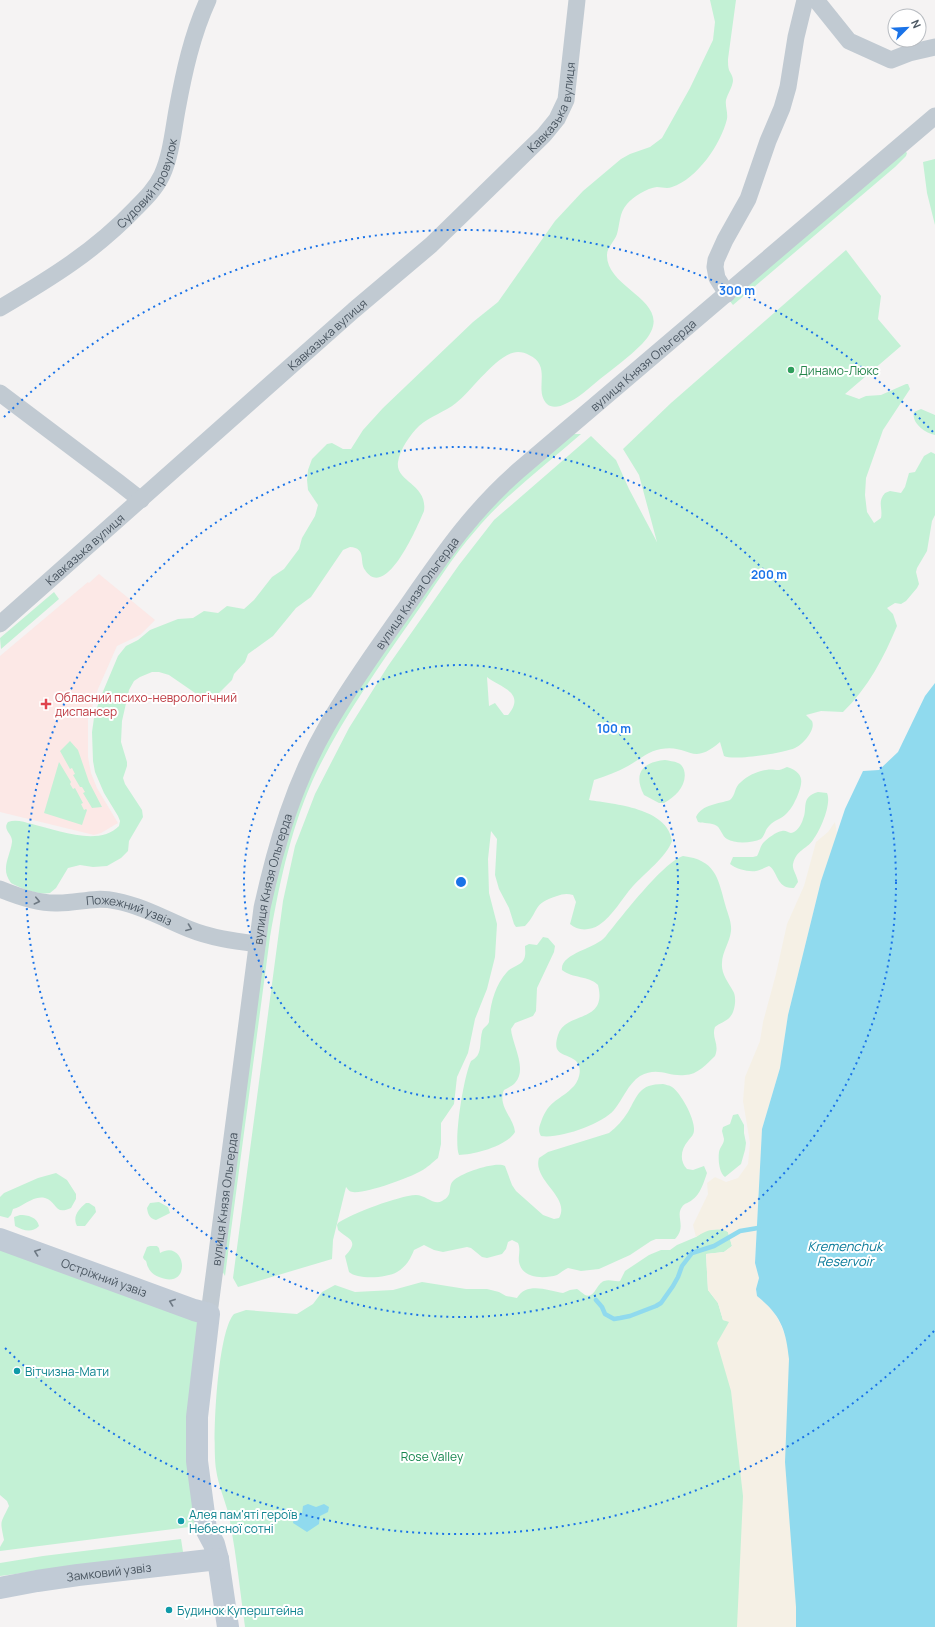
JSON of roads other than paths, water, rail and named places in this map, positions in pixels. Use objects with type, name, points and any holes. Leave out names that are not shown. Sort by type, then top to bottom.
[{"type":"street","name":"Судовий провулок","points":[[0,308],[59,273],[88,252],[129,215],[159,181],[169,149],[195,30],[208,0]]},
{"type":"street","name":"Кавказька вулиця","points":[[0,624],[306,353],[431,245],[551,127],[561,113],[566,100],[576,0]]},
{"type":"street","points":[[727,294],[717,278],[715,267],[716,260],[725,240],[748,199],[768,141],[782,108],[788,87],[796,37],[805,0]]},
{"type":"street","points":[[816,0],[849,41],[891,60],[909,53],[935,47]]},
{"type":"street","name":"вулиця Князя Ольгерда","points":[[228,1627],[218,1559],[214,1544],[206,1529],[197,1461],[197,1417],[262,908],[275,852],[285,818],[306,766],[340,705],[444,552],[477,511],[506,482],[935,116]]},
{"type":"street","points":[[0,393],[141,500]]},
{"type":"street","name":"Пожежний узвіз","points":[[0,889],[32,900],[47,903],[66,903],[89,899],[116,901],[146,910],[200,933],[229,940],[257,944]]},
{"type":"street","name":"Остріжний узвіз","points":[[0,1239],[209,1314]]},
{"type":"street","name":"Замковий узвіз","points":[[0,1588],[37,1580],[218,1559]]},
{"type":"water","name":"Kremenchuk Reservoir","points":[[935,683],[935,1627],[796,1627],[796,1607],[785,1462],[789,1359],[784,1331],[781,1324],[772,1310],[757,1296],[756,1289],[759,1278],[755,1263],[762,1129],[780,1068],[788,1015],[821,881],[845,809],[863,771],[879,770],[898,752],[925,696]]},
{"type":"water","points":[[308,1504],[316,1507],[324,1504],[329,1507],[328,1512],[320,1516],[319,1524],[307,1532],[293,1523],[294,1517],[302,1514],[303,1506]]},
{"type":"waterway","points":[[596,1300],[602,1307],[605,1314],[614,1319],[630,1316],[656,1306],[661,1303],[673,1286],[682,1266],[692,1253],[714,1246],[740,1231],[758,1228]]},
{"type":"place","name":"Динамо-Люкс","points":[[791,370]]},
{"type":"place","name":"Обласний психо-неврологічний диспансер","points":[[46,704]]},
{"type":"place","name":"Вітчизна-Мати","points":[[17,1371]]},
{"type":"place","name":"Алея пам'яті героїв Небесної сотні","points":[[181,1521]]},
{"type":"place","name":"Будинок Куперштейна","points":[[169,1610]]},
{"type":"park label","name":"Rose Valley","points":[[432,1456]]}]
